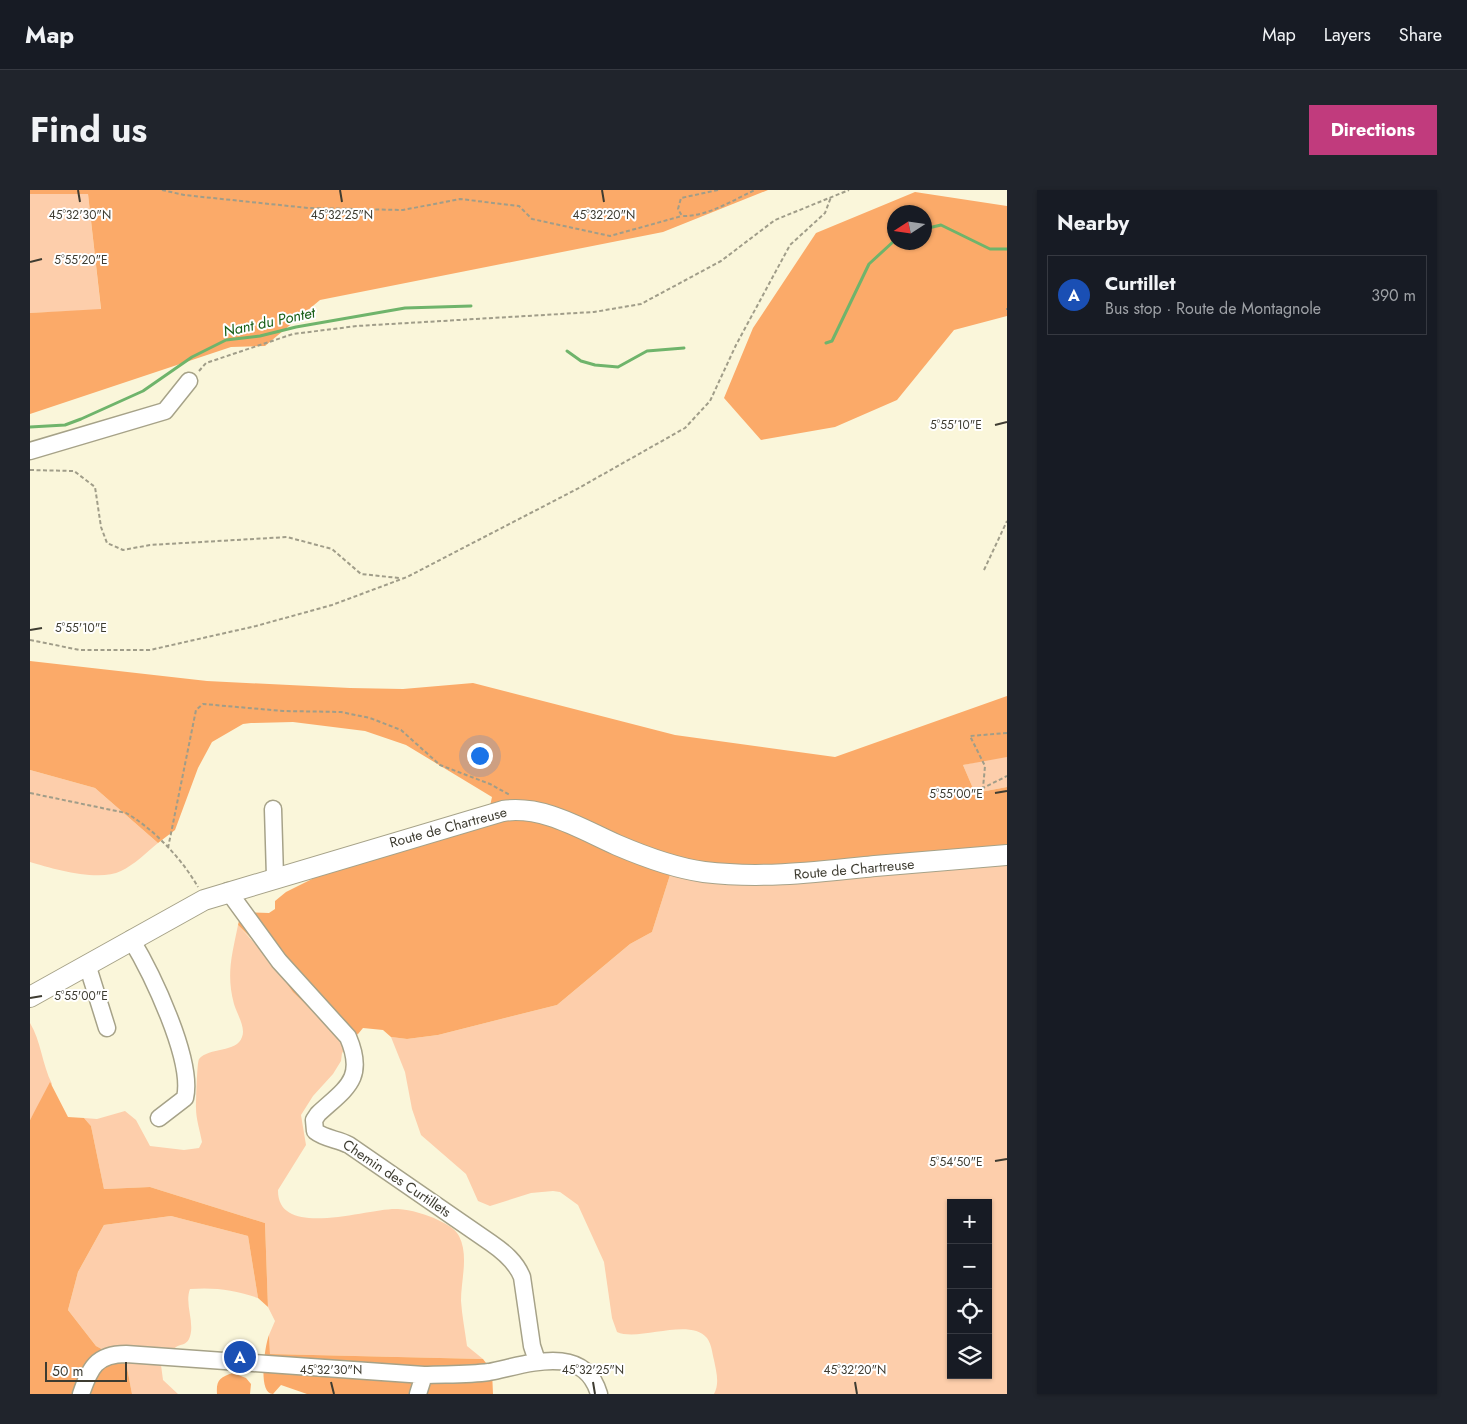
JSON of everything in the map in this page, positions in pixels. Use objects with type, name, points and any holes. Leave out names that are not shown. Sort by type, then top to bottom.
[{"type":"main road","name":"Route de Chartreuse","points":[[30,997],[204,900],[275,877],[503,811],[530,810],[572,824],[619,846],[680,867],[745,876],[796,875],[1007,855]]},
{"type":"street","points":[[30,451],[165,411],[189,381]]},
{"type":"street","points":[[273,809],[275,877]]},
{"type":"street","name":"Chemin des Curtillets","points":[[228,891],[280,961],[348,1037],[354,1050],[356,1072],[352,1081],[318,1114],[314,1120],[315,1132],[349,1145],[492,1243],[510,1258],[522,1277],[532,1346],[537,1361]]},
{"type":"street","points":[[132,939],[153,978],[165,1006],[177,1040],[186,1082],[185,1098],[159,1118]]},
{"type":"street","points":[[87,964],[107,1028]]},
{"type":"street","points":[[81,1394],[98,1360],[116,1354],[424,1375],[480,1373],[537,1361],[562,1362],[578,1366],[593,1378],[599,1394]]},
{"type":"street","points":[[418,1394],[424,1375]]},
{"type":"path","points":[[162,190],[184,195],[308,208],[403,210],[460,199],[519,206],[532,220],[610,236],[682,216],[692,216],[714,210],[755,190]]},
{"type":"path","points":[[682,216],[678,209],[681,198],[718,190]]},
{"type":"path","points":[[189,381],[206,364],[293,334],[357,326],[594,312],[641,304],[721,261],[775,220],[849,190]]},
{"type":"path","points":[[30,640],[80,650],[150,650],[332,605],[402,578],[576,488],[685,428],[710,401],[736,345],[790,245],[825,213],[831,198]]},
{"type":"path","points":[[30,470],[74,471],[95,487],[101,527],[108,543],[123,550],[150,545],[287,537],[332,549],[361,574],[402,578]]},
{"type":"path","points":[[984,570],[1007,520]]},
{"type":"path","points":[[168,848],[196,710],[203,704],[283,711],[341,712],[388,724],[411,738],[440,765],[490,784],[516,798],[530,810]]},
{"type":"path","points":[[1007,733],[970,736],[985,766],[983,788],[1007,776]]},
{"type":"path","points":[[30,793],[126,813],[138,820],[174,855],[197,885],[204,900]]},
{"type":"shaded area","points":[[30,190],[768,190],[663,232],[320,300],[265,346],[231,347],[30,414],[30,313],[101,309],[88,194],[30,194]]},
{"type":"shaded area","points":[[915,192],[1007,206],[1007,316],[954,330],[897,400],[835,427],[761,440],[724,398],[753,328],[816,233]]},
{"type":"shaded area","points":[[30,194],[88,194],[101,310],[30,313]]},
{"type":"shaded area","points":[[30,661],[207,681],[403,689],[473,683],[675,735],[835,757],[1007,696],[1007,757],[963,765],[975,793],[1007,787],[1007,858],[670,875],[652,932],[630,944],[557,1005],[438,1035],[407,1039],[391,1037],[383,1030],[363,1028],[358,1034],[335,1031],[293,992],[264,951],[238,925],[241,912],[269,913],[275,909],[275,901],[286,892],[334,868],[486,824],[492,797],[406,745],[365,731],[293,722],[243,724],[212,742],[198,768],[175,830],[158,843],[95,788],[30,770]]},
{"type":"shaded area","points":[[1007,757],[1007,787],[975,793],[963,765]]},
{"type":"shaded area","points":[[30,770],[95,788],[158,843],[131,865],[112,874],[89,875],[30,862]]},
{"type":"shaded area","points":[[1007,858],[1007,1394],[714,1394],[717,1386],[717,1377],[712,1349],[707,1338],[699,1332],[676,1330],[626,1334],[617,1332],[612,1318],[604,1262],[578,1205],[560,1192],[553,1191],[531,1193],[490,1206],[478,1201],[466,1174],[421,1135],[412,1109],[405,1072],[391,1037],[407,1039],[438,1035],[557,1005],[630,944],[652,932],[670,875]]},
{"type":"shaded area","points":[[238,925],[335,1031],[358,1034],[342,1053],[341,1061],[333,1074],[313,1096],[301,1115],[306,1145],[278,1190],[282,1205],[292,1214],[308,1218],[347,1216],[398,1209],[429,1216],[453,1228],[459,1236],[464,1252],[461,1301],[467,1346],[483,1359],[270,1354],[269,1335],[275,1321],[268,1307],[265,1223],[150,1187],[104,1189],[91,1126],[84,1118],[97,1119],[125,1111],[136,1120],[150,1146],[184,1150],[199,1148],[202,1142],[196,1108],[199,1059],[209,1053],[235,1046],[243,1033],[230,983],[231,964]]},
{"type":"shaded area","points":[[30,1023],[37,1037],[52,1084],[30,1120]]},
{"type":"shaded area","points":[[50,1082],[68,1117],[84,1118],[91,1126],[104,1189],[150,1187],[265,1223],[268,1307],[258,1298],[248,1236],[171,1216],[104,1225],[78,1272],[68,1310],[96,1346],[126,1362],[132,1394],[30,1394],[30,1120]]},
{"type":"shaded area","points":[[171,1216],[248,1236],[258,1298],[225,1290],[208,1288],[190,1289],[188,1301],[191,1333],[189,1339],[174,1349],[161,1365],[163,1380],[178,1394],[132,1394],[126,1362],[96,1346],[68,1310],[78,1272],[104,1225]]},
{"type":"shaded area","points":[[269,1335],[270,1354],[483,1359],[492,1371],[493,1394],[307,1394],[281,1385],[273,1394],[268,1392],[265,1386],[263,1368]]},
{"type":"shaded area","points":[[233,1373],[246,1378],[251,1384],[250,1394],[217,1394],[218,1382],[225,1376]]},
{"type":"waterway","name":"Nant du Pontet","points":[[932,227],[941,225],[990,249],[1007,249]]},
{"type":"waterway","name":"Nant du Pontet","points":[[826,343],[832,341],[869,264],[887,247]]},
{"type":"waterway","name":"Nant du Pontet","points":[[30,427],[65,425],[81,419],[143,391],[192,357],[226,340],[260,336],[296,327],[405,308],[471,306]]},
{"type":"waterway","name":"Nant du Pontet","points":[[567,351],[581,361],[595,365],[618,367],[647,351],[684,348]]},
{"type":"place","name":"Curtillet","points":[[240,1357]]}]
